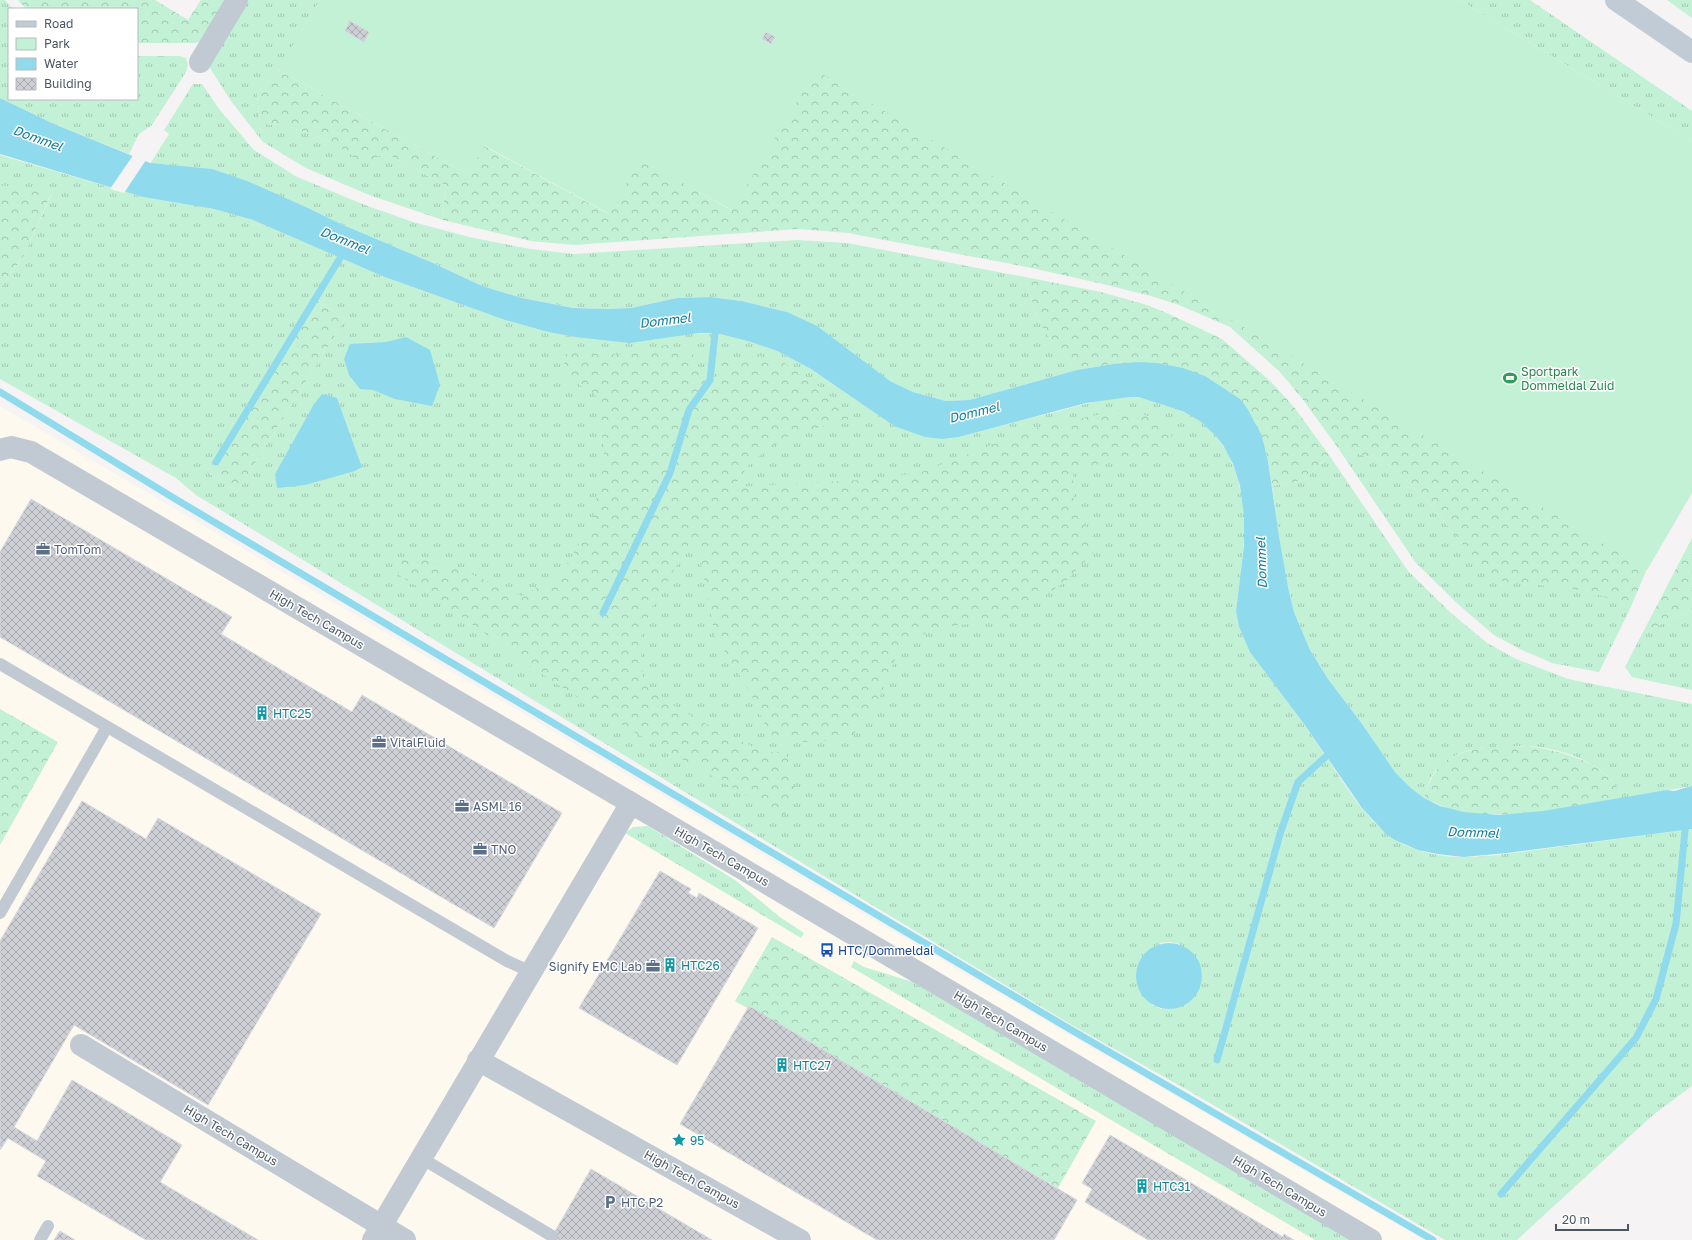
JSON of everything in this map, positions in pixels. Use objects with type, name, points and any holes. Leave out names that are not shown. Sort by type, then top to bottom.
[{"type":"main road","points":[[1616,0],[1692,52]]},
{"type":"street","points":[[200,62],[238,0]]},
{"type":"street","name":"High Tech Campus","points":[[0,450],[11,447],[31,452],[631,803],[1371,1240]]},
{"type":"street","points":[[377,1233],[631,803]]},
{"type":"street","name":"High Tech Campus","points":[[81,1046],[377,1233],[405,1240]]},
{"type":"street","name":"High Tech Campus","points":[[478,1060],[800,1240]]},
{"type":"lane","points":[[0,664],[507,961],[531,972]]},
{"type":"lane","points":[[0,913],[107,727]]},
{"type":"lane","points":[[421,1158],[552,1236]]},
{"type":"lane","points":[[40,1240],[48,1226]]},
{"type":"shaded area","points":[[0,406],[1066,1033],[1424,1240],[0,1240]]},
{"type":"green space","points":[[0,0],[5,0],[12,8],[8,8],[8,100],[138,100],[138,56],[180,56],[186,58],[188,65],[186,72],[152,125],[139,134],[129,154],[54,124],[0,98]]},
{"type":"green space","points":[[18,0],[155,0],[188,20],[201,0],[230,0],[205,40],[195,43],[138,43],[138,8],[25,8]]},
{"type":"green space","points":[[247,0],[320,0],[275,76],[257,92],[260,124],[284,125],[327,140],[364,162],[385,153],[445,185],[443,220],[369,195],[306,168],[263,142],[231,101],[208,65]]},
{"type":"green space","name":"Sportpark Dommeldal Zuid","points":[[320,0],[1459,0],[1692,141],[1692,493],[1647,570],[816,70],[732,210],[641,160],[608,213],[485,146],[467,174],[278,70]]},
{"type":"green space","points":[[1459,0],[1530,0],[1692,111],[1692,141]]},
{"type":"green space","points":[[1667,0],[1692,0],[1692,18]]},
{"type":"green space","points":[[760,36],[1649,564],[1630,609],[1598,595],[1581,591],[1494,580],[1462,544],[1425,498],[1386,462],[1338,448],[1304,401],[1280,372],[1230,327],[1179,305],[1151,296],[1103,284],[1027,267],[848,233],[798,229],[574,245],[531,241],[443,220],[445,185],[385,153],[364,163],[327,140],[284,125],[260,124],[257,92],[275,76],[278,70],[467,174],[484,146],[607,213],[641,159],[731,210]]},
{"type":"green space","points":[[193,84],[202,84],[219,109],[254,150],[297,177],[365,205],[413,222],[469,237],[530,249],[574,254],[797,240],[847,243],[1025,277],[1035,311],[1044,331],[1077,370],[969,400],[946,401],[913,392],[890,381],[787,312],[742,301],[710,297],[677,298],[631,308],[573,308],[522,298],[482,286],[308,208],[150,164],[169,134],[164,130]]},
{"type":"green space","points":[[0,155],[143,197],[214,209],[253,220],[382,276],[505,320],[548,332],[575,337],[716,333],[751,342],[777,351],[811,369],[894,426],[943,439],[959,437],[1093,402],[1122,397],[1136,397],[1149,400],[1192,416],[1200,421],[1219,439],[1226,450],[1240,486],[1244,512],[1244,529],[1243,554],[1237,597],[1237,608],[1239,626],[1242,635],[1257,660],[1309,731],[1354,798],[1376,824],[1388,834],[1402,843],[1418,850],[1452,857],[1470,857],[1506,854],[1692,829],[1692,1086],[1653,1115],[1517,1240],[1445,1240],[1184,1088],[1070,1024],[196,495],[176,478],[0,379],[0,289],[24,255],[51,195],[0,185]],"holes":[[[315,299],[345,319],[237,492],[207,472]],[[337,398],[362,467],[275,474],[310,413]],[[1170,942],[1179,944],[1202,973],[1198,992],[1171,1009],[1161,1009],[1152,1005],[1160,943]]]},
{"type":"green space","points":[[0,185],[51,194],[24,255],[0,289]]},
{"type":"green space","points":[[1025,277],[1101,292],[1147,305],[1222,339],[1269,380],[1294,407],[1329,455],[1304,480],[1272,486],[1262,436],[1113,364],[1077,370],[1044,331],[1035,311]]},
{"type":"green space","points":[[315,299],[345,319],[237,492],[207,472]]},
{"type":"green space","points":[[666,345],[693,354],[710,393],[725,359],[759,356],[783,362],[826,391],[850,419],[788,436],[751,462],[733,487],[861,480],[919,473],[1030,429],[1125,409],[1171,423],[1172,457],[1117,458],[1073,473],[1074,506],[1098,547],[1066,581],[1012,618],[945,627],[903,640],[878,701],[849,740],[801,742],[769,734],[750,692],[715,636],[700,558],[693,538],[650,611],[640,640],[643,682],[652,693],[717,730],[764,752],[786,752],[797,800],[783,815],[612,719],[537,671],[438,600],[397,574],[405,555],[462,570],[521,596],[559,577],[592,523],[604,454],[600,414],[595,394],[561,374],[568,352],[618,355]]},
{"type":"green space","points":[[1338,448],[1386,462],[1425,498],[1462,544],[1503,581],[1580,589],[1616,600],[1630,609],[1599,672],[1552,663],[1522,650],[1494,635],[1460,606],[1416,563]]},
{"type":"green space","points":[[1329,455],[1408,571],[1451,613],[1487,643],[1516,659],[1568,679],[1692,704],[1692,786],[1623,798],[1616,786],[1607,776],[1584,760],[1556,750],[1529,746],[1480,749],[1461,753],[1451,758],[1434,772],[1429,781],[1424,798],[1411,788],[1395,772],[1360,721],[1328,679],[1310,650],[1294,612],[1289,592],[1272,486],[1304,480]]},
{"type":"green space","points":[[1692,538],[1692,611],[1672,618],[1642,634]]},
{"type":"green space","points":[[1692,611],[1692,690],[1632,677],[1625,667],[1642,634],[1672,618]]},
{"type":"green space","points":[[0,709],[58,742],[0,845]]},
{"type":"green space","points":[[1528,746],[1556,751],[1583,760],[1606,775],[1616,785],[1623,798],[1544,811],[1484,814],[1459,811],[1424,798],[1435,772],[1454,756],[1478,749]]},
{"type":"green space","points":[[648,826],[735,880],[780,917],[804,933],[801,938],[625,833],[633,827]]},
{"type":"green space","points":[[772,937],[1096,1121],[1058,1188],[735,1001]]},
{"type":"green space","points":[[854,961],[864,967],[913,982],[1352,1240],[1315,1240],[851,967]]},
{"type":"water","name":"Dommel","points":[[0,98],[54,124],[150,163],[212,169],[247,181],[482,286],[522,298],[573,308],[607,309],[631,308],[677,298],[710,297],[742,301],[787,312],[817,326],[890,381],[913,392],[946,401],[969,400],[1077,370],[1113,364],[1139,362],[1157,363],[1183,368],[1205,376],[1240,399],[1247,408],[1262,436],[1268,461],[1289,592],[1294,612],[1310,650],[1328,679],[1360,721],[1395,772],[1411,788],[1424,798],[1440,806],[1464,812],[1499,815],[1543,811],[1667,790],[1674,791],[1692,786],[1692,829],[1507,853],[1464,857],[1418,850],[1395,840],[1386,834],[1362,808],[1304,724],[1250,652],[1239,627],[1236,611],[1244,545],[1244,516],[1240,486],[1233,464],[1223,445],[1200,421],[1184,412],[1138,397],[1129,397],[1086,403],[959,437],[943,439],[925,437],[894,426],[811,369],[777,351],[751,342],[716,333],[699,333],[630,343],[575,337],[548,332],[505,320],[382,276],[253,220],[214,209],[143,197],[0,154]]},
{"type":"water","points":[[406,337],[430,350],[440,385],[432,406],[395,399],[373,390],[360,389],[349,375],[344,359],[350,344],[386,342]]},
{"type":"water","points":[[322,394],[337,398],[362,467],[355,471],[305,485],[277,488],[275,474],[314,404]]},
{"type":"water","points":[[1162,943],[1176,943],[1188,948],[1197,957],[1202,969],[1200,989],[1193,1000],[1176,1009],[1162,1009],[1150,1004],[1141,995],[1136,983],[1136,969],[1141,957],[1150,948]]},
{"type":"pier","points":[[134,154],[146,160],[124,193],[110,189]]},
{"type":"building","points":[[350,21],[369,32],[364,42],[345,31]]},
{"type":"building","points":[[766,32],[775,37],[771,44],[762,39]]},
{"type":"building","name":"HTC25","points":[[31,499],[232,617],[221,634],[352,712],[362,695],[562,813],[494,928],[0,637],[0,552]]},
{"type":"building","points":[[82,801],[146,839],[158,818],[321,914],[208,1105],[74,1025],[14,1127],[37,1141],[72,1080],[182,1145],[160,1182],[258,1240],[146,1240],[37,1176],[46,1161],[8,1138],[0,1150],[0,941]]},
{"type":"building","name":"HTC26","points":[[660,871],[691,889],[688,893],[697,898],[699,893],[758,928],[677,1065],[579,1008]]},
{"type":"building","name":"HTC27","points":[[749,1006],[1077,1200],[1054,1240],[877,1240],[680,1124]]},
{"type":"building","name":"HTC31","points":[[1110,1135],[1283,1237],[1284,1234],[1294,1240],[1148,1240],[1085,1202],[1092,1189],[1082,1183]]},
{"type":"building","name":"HTC P2","points":[[591,1169],[712,1240],[550,1240]]},
{"type":"building","points":[[60,1231],[75,1240],[54,1240]]},
{"type":"waterway","points":[[216,462],[340,258]]},
{"type":"waterway","points":[[603,613],[670,473],[689,410],[710,380],[716,324]]},
{"type":"waterway","points":[[0,392],[177,500],[1068,1028],[1433,1240]]},
{"type":"waterway","points":[[1217,1060],[1280,834],[1298,782],[1332,751]]},
{"type":"waterway","points":[[1501,1194],[1636,1038],[1656,999],[1676,924],[1686,820]]},
{"type":"place","name":"Sportpark Dommeldal Zuid","points":[[1510,378]]},
{"type":"place","name":"TomTom","points":[[43,549]]},
{"type":"place","name":"HTC25","points":[[262,713]]},
{"type":"place","name":"VitalFluid","points":[[379,742]]},
{"type":"place","name":"ASML 16","points":[[462,806]]},
{"type":"place","name":"TNO","points":[[480,849]]},
{"type":"place","name":"HTC/Dommeldal","points":[[827,950]]},
{"type":"place","name":"HTC26","points":[[670,965]]},
{"type":"place","name":"Signify EMC Lab","points":[[653,966]]},
{"type":"place","name":"HTC27","points":[[782,1065]]},
{"type":"place","name":"95","points":[[679,1140]]},
{"type":"place","name":"HTC31","points":[[1142,1186]]},
{"type":"place","name":"HTC P2","points":[[610,1202]]}]
